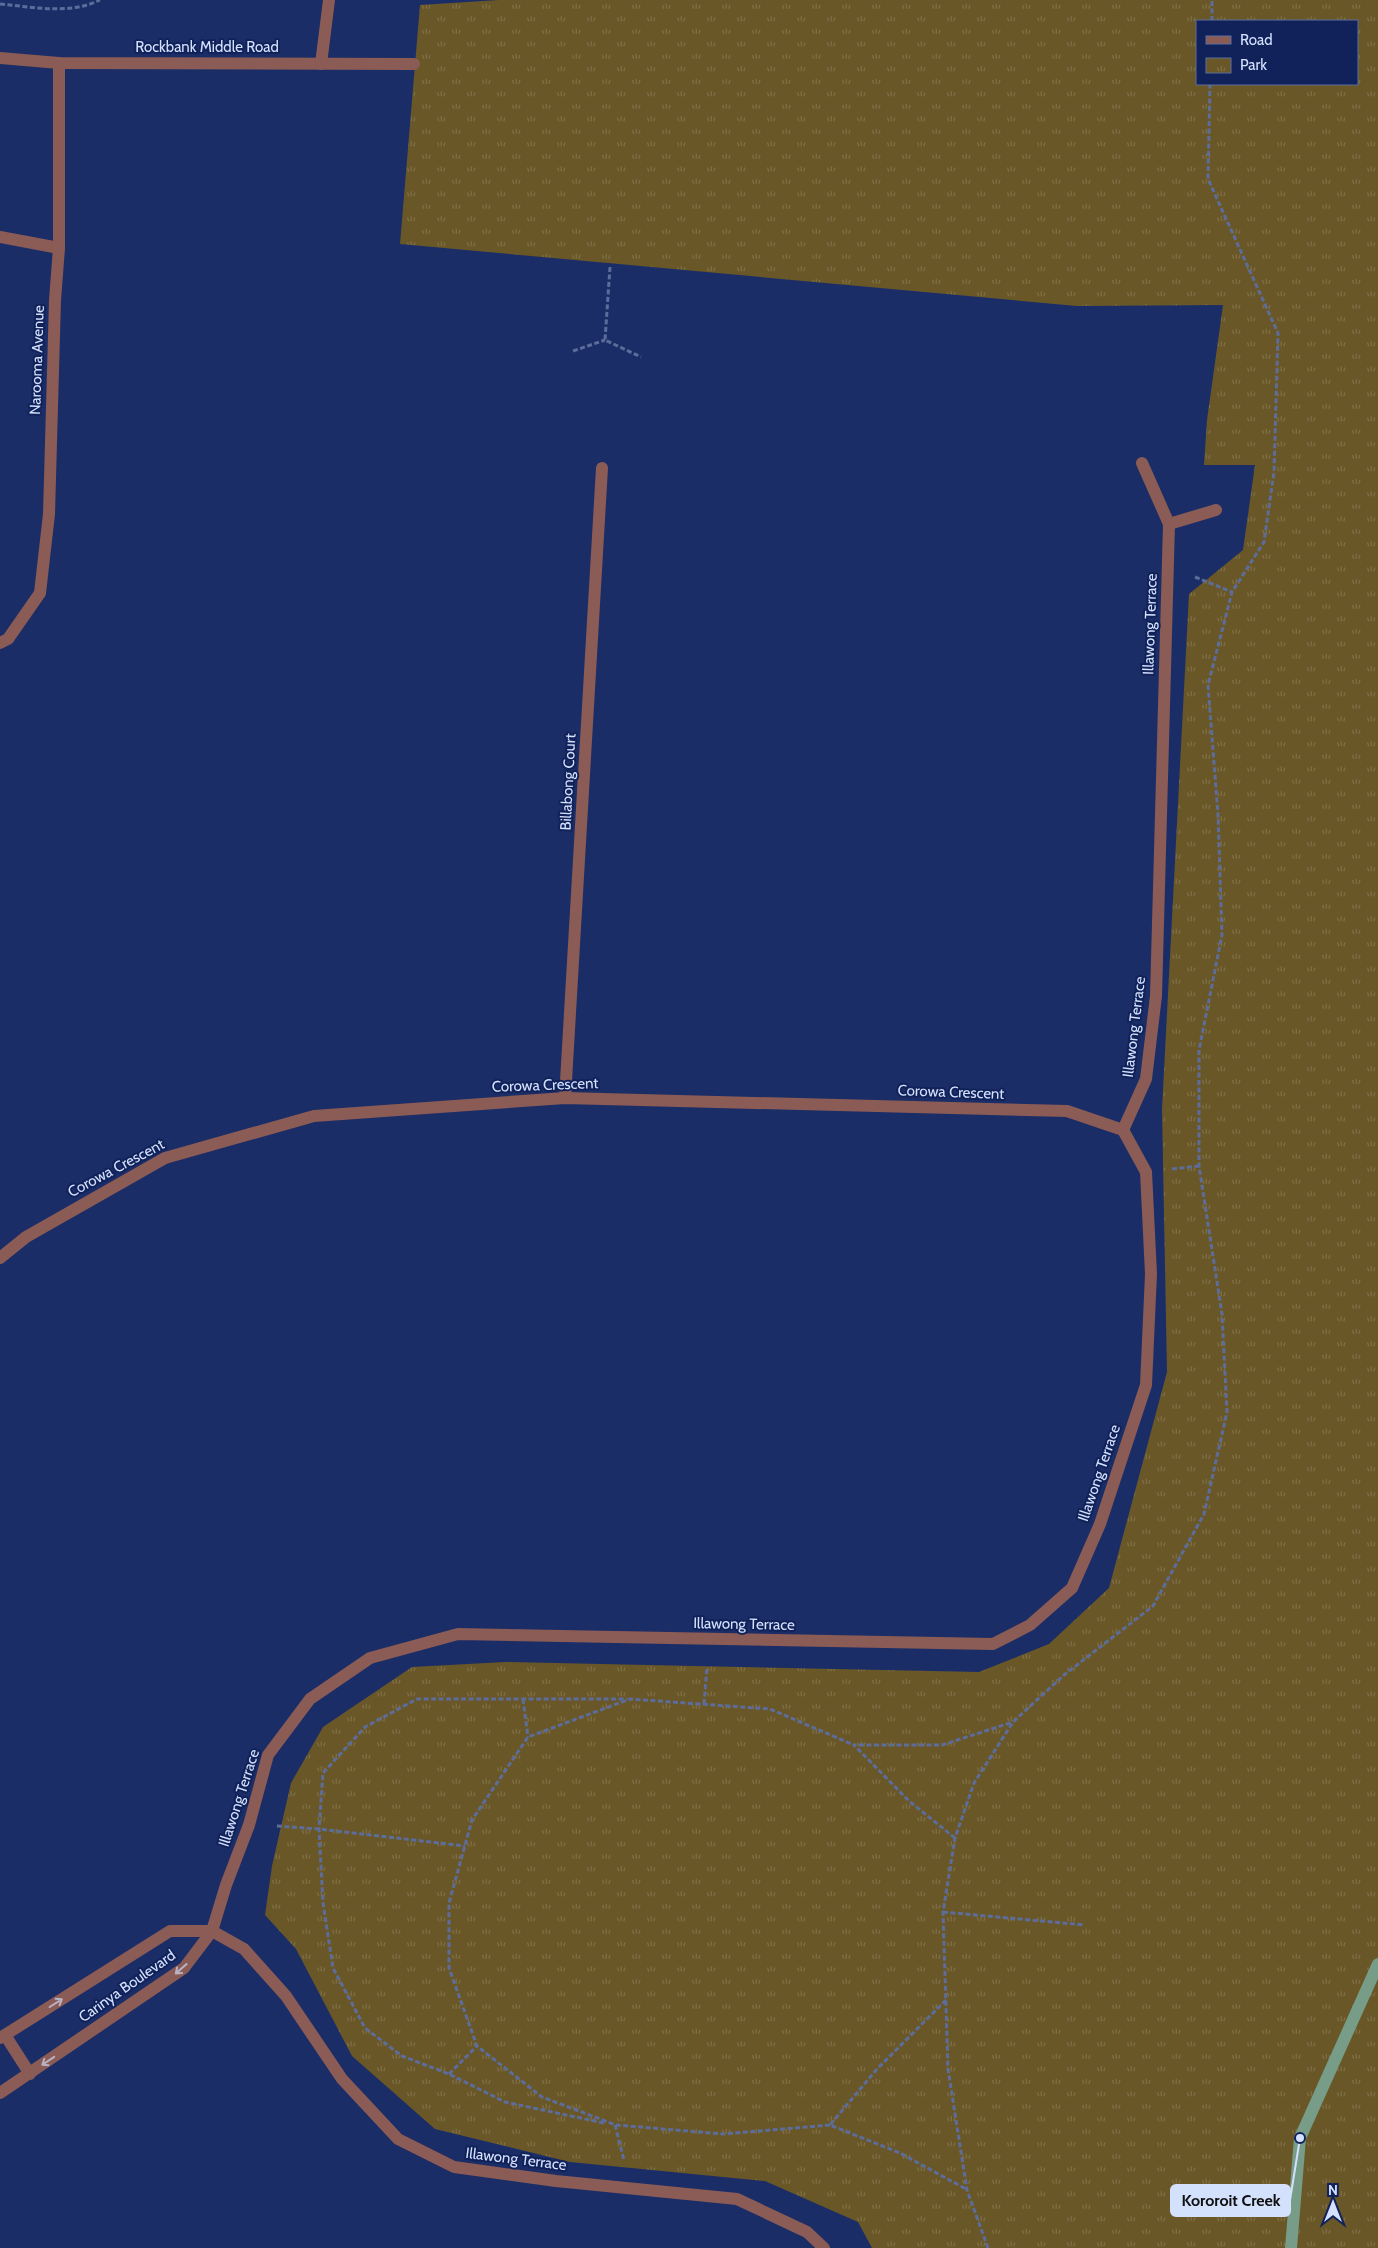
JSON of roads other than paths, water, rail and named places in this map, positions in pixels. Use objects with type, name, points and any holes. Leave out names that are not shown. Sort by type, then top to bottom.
[{"type":"street","points":[[321,64],[329,0]]},
{"type":"street","name":"Rockbank Middle Road","points":[[0,58],[59,63],[414,64]]},
{"type":"street","name":"Narooma Avenue","points":[[0,643],[8,639],[40,593],[49,514],[55,300],[59,248],[59,63]]},
{"type":"street","points":[[0,237],[59,248]]},
{"type":"street","name":"Illawong Terrace","points":[[824,2248],[807,2232],[737,2199],[556,2181],[454,2167],[398,2139],[342,2079],[286,1996],[274,1982],[244,1949],[212,1931],[226,1885],[249,1825],[268,1755],[310,1699],[370,1658],[458,1634],[993,1644],[1030,1626],[1072,1588],[1100,1524],[1146,1385],[1151,1274],[1146,1172],[1123,1130],[1146,1079],[1156,996],[1169,524],[1142,463]]},
{"type":"street","name":"Billabong Court","points":[[566,1098],[602,468]]},
{"type":"street","points":[[1169,524],[1216,510]]},
{"type":"street","name":"Corowa Crescent","points":[[0,1258],[26,1237],[165,1158],[314,1116],[566,1098],[1067,1111],[1123,1130]]},
{"type":"street","name":"Carinya Boulevard","points":[[3,2036],[170,1931],[212,1931]]},
{"type":"street","name":"Carinya Boulevard","points":[[0,2093],[184,1968],[212,1931]]},
{"type":"street","points":[[3,2036],[30,2074]]},
{"type":"waterway","points":[[1291,2248],[1300,2138],[1378,1964]]},
{"type":"place","name":"Kororoit Creek","points":[[1300,2138]]}]
